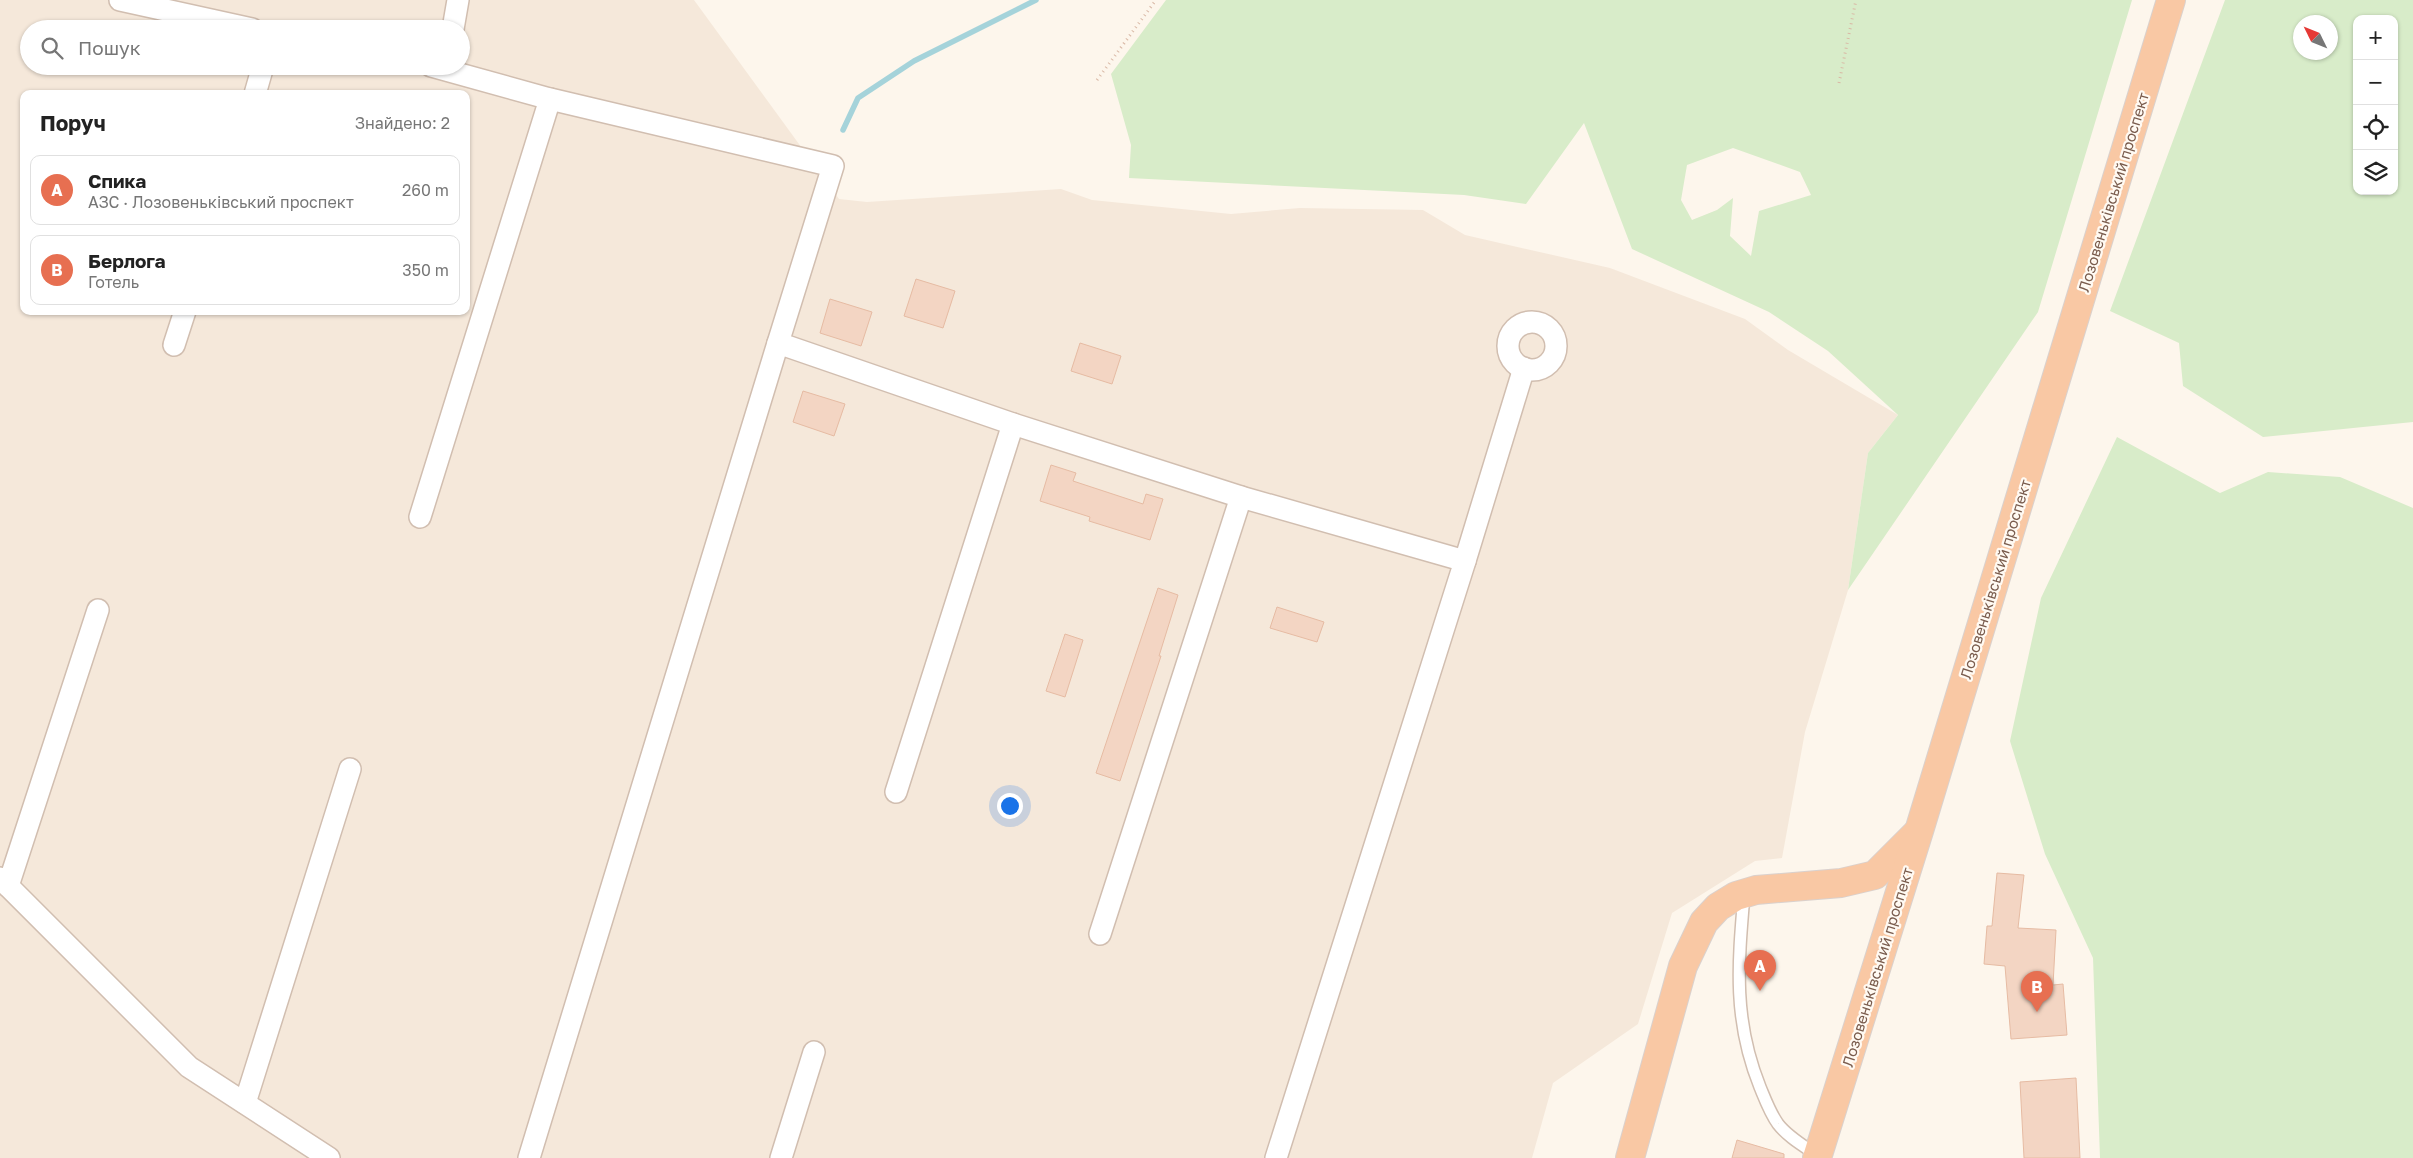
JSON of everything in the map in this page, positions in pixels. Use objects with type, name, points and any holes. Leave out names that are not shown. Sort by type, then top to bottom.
[{"type":"highway","name":"Лозовеньківський проспект","points":[[1817,1157],[1919,832],[2171,0]]},
{"type":"highway","points":[[1630,1158],[1686,957],[1704,922],[1718,907],[1744,893],[1756,890],[1841,883],[1875,875],[1919,832]]},
{"type":"street","points":[[120,0],[143,3],[214,20]]},
{"type":"street","points":[[455,20],[458,0]]},
{"type":"street","points":[[256,90],[260,75]]},
{"type":"street","points":[[469,75],[550,99],[833,166],[528,1158]]},
{"type":"street","points":[[420,518],[550,99]]},
{"type":"street","points":[[174,345],[184,315]]},
{"type":"street","points":[[778,343],[1014,424],[1241,497],[1465,561]]},
{"type":"street","points":[[1276,1158],[1465,561],[1524,368]]},
{"type":"street","points":[[896,792],[1014,424]]},
{"type":"street","points":[[1100,934],[1241,497]]},
{"type":"street","points":[[98,610],[4,882],[189,1067],[329,1158]]},
{"type":"street","points":[[245,1103],[350,769]]},
{"type":"street","points":[[781,1158],[814,1052]]},
{"type":"lane","points":[[1744,893],[1737,969],[1741,1020],[1748,1058],[1770,1111],[1778,1125],[1817,1157]]},
{"type":"path","points":[[1097,80],[1156,0]]},
{"type":"path","points":[[1839,83],[1856,0]]},
{"type":"shaded area","points":[[0,0],[694,0],[839,199],[867,202],[1061,189],[1092,200],[1231,214],[1300,208],[1423,210],[1465,235],[1610,268],[1745,319],[1788,350],[1898,415],[1868,453],[1848,590],[1805,732],[1782,858],[1755,861],[1672,913],[1638,1024],[1553,1083],[1532,1158],[0,1158]]},
{"type":"green space","points":[[1166,0],[2132,0],[2038,312],[1848,590],[1868,453],[1898,415],[1828,351],[1769,312],[1632,249],[1584,123],[1526,204],[1464,195],[1129,178],[1131,145],[1111,74]],"holes":[[[1733,148],[1800,172],[1811,195],[1759,211],[1751,256],[1730,236],[1733,198],[1717,210],[1692,220],[1681,200],[1687,165]]]},
{"type":"green space","points":[[2225,0],[2413,0],[2413,422],[2263,437],[2183,386],[2179,343],[2110,311]]},
{"type":"green space","points":[[2117,437],[2220,493],[2268,472],[2340,477],[2413,508],[2413,1158],[2100,1158],[2093,958],[2045,854],[2010,741],[2041,598]]},
{"type":"building","points":[[916,279],[955,291],[943,328],[904,316]]},
{"type":"building","points":[[830,299],[872,312],[861,346],[820,333]]},
{"type":"building","points":[[1080,343],[1121,356],[1112,384],[1071,371]]},
{"type":"building","points":[[803,391],[845,404],[834,436],[793,422]]},
{"type":"building","points":[[1051,465],[1076,473],[1073,481],[1143,504],[1146,494],[1163,499],[1150,540],[1089,521],[1090,517],[1040,501]]},
{"type":"building","points":[[1158,588],[1178,595],[1159,656],[1161,656],[1120,781],[1096,773]]},
{"type":"building","points":[[1277,607],[1324,622],[1317,642],[1270,628]]},
{"type":"building","points":[[1065,634],[1083,640],[1065,697],[1046,691]]},
{"type":"building","points":[[1997,873],[2024,875],[2018,928],[2056,930],[2053,985],[2063,984],[2067,1035],[2011,1039],[2005,966],[1984,964],[1987,926],[1992,926]]},
{"type":"building","points":[[2076,1078],[2080,1158],[2024,1158],[2020,1082]]},
{"type":"building","points":[[1737,1140],[1784,1154],[1784,1158],[1732,1158]]},
{"type":"waterway","points":[[843,130],[858,98],[914,61],[1036,0]]},
{"type":"place","name":"Спика","points":[[1760,991]]},
{"type":"place","name":"Берлога","points":[[2037,1012]]}]
